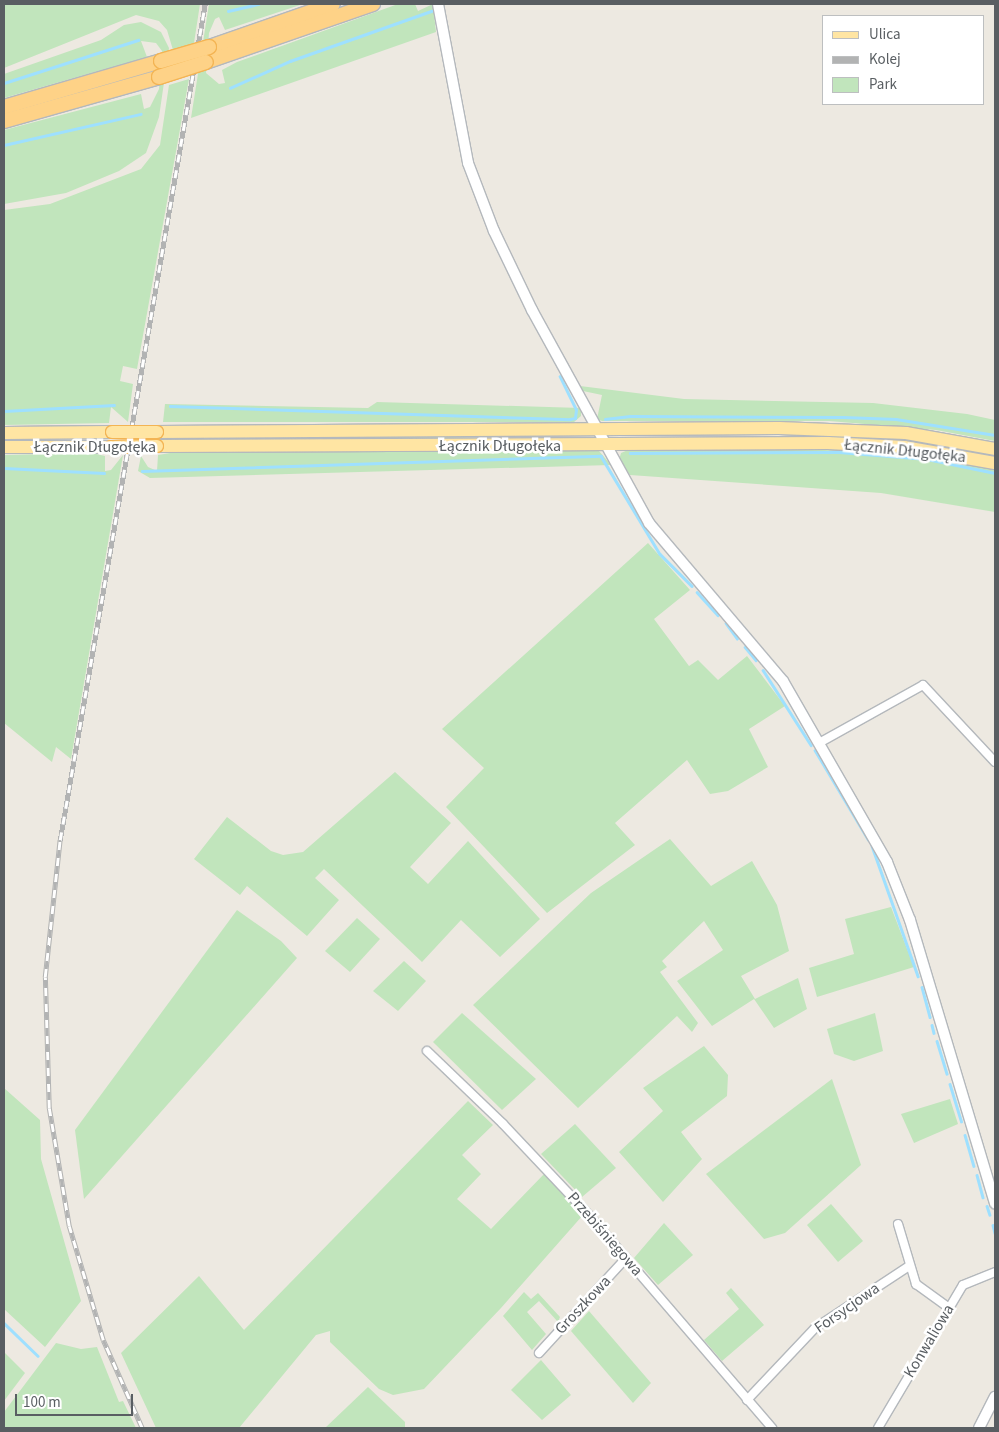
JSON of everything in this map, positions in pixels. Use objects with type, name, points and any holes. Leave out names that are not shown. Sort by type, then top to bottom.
[{"type":"highway","points":[[4,107],[209,47],[333,4]]},
{"type":"highway","points":[[4,121],[159,77],[373,4]]},
{"type":"main road","name":"Łącznik Długołęka","points":[[4,433],[596,429],[859,430],[929,436],[995,449]]},
{"type":"main road","name":"Łącznik Długołęka","points":[[4,447],[606,444],[877,445],[995,463]]},
{"type":"street","points":[[438,4],[452,93],[479,195],[532,310],[596,429],[661,540],[782,681],[887,862],[904,904],[995,1204]]},
{"type":"street","points":[[819,743],[923,685],[995,762]]},
{"type":"street","name":"Przebiśniegowa","points":[[427,1051],[503,1124],[626,1258],[772,1428]]},
{"type":"street","points":[[898,1224],[909,1266],[922,1292],[949,1308]]},
{"type":"street","name":"Groszkowa","points":[[539,1353],[626,1258]]},
{"type":"street","name":"Forsycjowa","points":[[747,1400],[816,1328],[909,1266]]},
{"type":"street","name":"Konwaliowa","points":[[878,1428],[949,1308],[968,1280],[995,1272]]},
{"type":"street","points":[[979,1428],[995,1397]]},
{"type":"green space","points":[[4,4],[200,4],[194,43],[173,50],[167,30],[159,21],[136,15],[4,68]]},
{"type":"green space","points":[[209,4],[303,4],[225,30],[219,17],[215,19],[209,33],[206,73],[219,84],[225,83],[222,70],[237,62],[398,4],[415,4],[418,11],[433,4],[436,32],[191,118]]},
{"type":"green space","points":[[141,22],[161,32],[169,48],[159,117],[146,153],[119,171],[66,193],[4,204],[4,130],[141,94],[144,109],[150,107],[159,89],[162,51],[156,43],[141,41],[147,57],[4,98],[4,74],[101,40],[124,25]]},
{"type":"green space","points":[[189,79],[137,369],[123,366],[120,381],[133,384],[128,422],[111,407],[109,423],[4,425],[4,210],[50,204],[141,169],[160,145],[169,85]]},
{"type":"green space","points":[[580,386],[684,399],[873,403],[967,414],[995,420],[995,441],[936,430],[829,421],[602,421],[597,419],[602,395],[583,391]]},
{"type":"green space","points":[[377,402],[581,408],[581,416],[574,422],[163,422],[165,404],[368,408]]},
{"type":"green space","points":[[577,435],[366,440],[157,441],[157,437]]},
{"type":"green space","points":[[803,449],[912,454],[995,470],[995,512],[881,493],[630,475],[619,460],[621,453],[628,450]]},
{"type":"green space","points":[[599,451],[611,465],[150,478],[138,471],[141,456],[148,467],[157,471],[158,455],[170,453]]},
{"type":"green space","points":[[92,453],[105,456],[105,471],[111,470],[123,455],[71,759],[56,747],[52,762],[4,723],[4,455]]},
{"type":"green space","points":[[648,543],[690,590],[654,619],[689,666],[698,660],[718,680],[747,656],[785,706],[749,729],[768,767],[728,791],[710,794],[687,760],[615,823],[635,845],[547,913],[446,807],[484,768],[442,729]]},
{"type":"green space","points":[[395,772],[451,823],[410,867],[428,884],[468,841],[540,919],[500,957],[461,920],[422,962],[324,869],[315,878],[339,900],[307,936],[247,886],[240,895],[194,859],[227,817],[271,851],[283,855],[303,852]]},
{"type":"green space","points":[[670,839],[711,886],[752,861],[777,905],[789,951],[741,976],[755,999],[798,978],[807,1009],[774,1028],[754,999],[712,1026],[677,981],[723,950],[704,921],[662,961],[667,967],[660,972],[698,1023],[692,1032],[677,1016],[578,1108],[473,1005],[591,893]]},
{"type":"green space","points":[[891,907],[914,967],[817,997],[809,968],[854,954],[845,919]]},
{"type":"green space","points":[[237,910],[281,941],[297,958],[84,1199],[75,1130]]},
{"type":"green space","points":[[357,918],[380,939],[350,972],[325,951]]},
{"type":"green space","points":[[404,961],[426,981],[398,1011],[373,991]]},
{"type":"green space","points":[[462,1013],[536,1079],[502,1110],[433,1042]]},
{"type":"green space","points":[[875,1013],[883,1051],[854,1061],[834,1054],[827,1029]]},
{"type":"green space","points":[[704,1046],[728,1075],[727,1096],[681,1132],[702,1159],[663,1202],[619,1152],[663,1111],[643,1088]]},
{"type":"green space","points":[[832,1079],[861,1165],[785,1233],[764,1239],[706,1174]]},
{"type":"green space","points":[[4,1088],[40,1120],[41,1159],[81,1301],[45,1347],[4,1309]]},
{"type":"green space","points":[[950,1099],[958,1124],[914,1143],[901,1114]]},
{"type":"green space","points":[[468,1101],[493,1125],[462,1155],[481,1174],[457,1199],[491,1229],[545,1173],[583,1215],[501,1308],[424,1389],[393,1395],[379,1389],[330,1342],[330,1331],[316,1335],[239,1428],[156,1428],[121,1353],[199,1276],[244,1330]]},
{"type":"green space","points":[[575,1124],[616,1168],[582,1197],[541,1154]]},
{"type":"green space","points":[[831,1204],[863,1241],[838,1262],[807,1225]]},
{"type":"green space","points":[[664,1223],[693,1255],[658,1285],[634,1258]]},
{"type":"green space","points":[[731,1288],[764,1325],[722,1361],[704,1340],[739,1309],[726,1293]]},
{"type":"green space","points":[[524,1292],[531,1299],[538,1293],[560,1317],[558,1322],[539,1301],[527,1312],[546,1334],[532,1350],[503,1316]]},
{"type":"green space","points":[[589,1311],[651,1383],[633,1403],[571,1331]]},
{"type":"green space","points":[[56,1343],[81,1349],[97,1347],[119,1402],[123,1401],[136,1428],[4,1428],[4,1412]]},
{"type":"green space","points":[[4,1352],[25,1373],[4,1401]]},
{"type":"green space","points":[[541,1360],[571,1395],[542,1420],[511,1390]]},
{"type":"green space","points":[[368,1387],[405,1422],[405,1428],[325,1428]]},
{"type":"waterway","points":[[228,11],[258,4]]},
{"type":"waterway","points":[[230,88],[290,61],[431,11]]},
{"type":"waterway","points":[[4,83],[138,40]]},
{"type":"waterway","points":[[4,145],[141,114]]},
{"type":"waterway","points":[[170,406],[575,418],[576,410],[560,377]]},
{"type":"waterway","points":[[4,411],[114,405]]},
{"type":"waterway","points":[[605,419],[630,416],[896,419],[995,435]]},
{"type":"waterway","points":[[630,453],[839,452],[927,459],[995,473]]},
{"type":"waterway","points":[[142,471],[601,456],[660,554],[692,586]]},
{"type":"waterway","points":[[4,468],[104,473]]},
{"type":"waterway","points":[[697,592],[718,615]]},
{"type":"waterway","points":[[726,623],[737,638]]},
{"type":"waterway","points":[[745,647],[756,660]]},
{"type":"waterway","points":[[763,670],[811,745]]},
{"type":"waterway","points":[[815,750],[868,839]]},
{"type":"waterway","points":[[872,846],[918,976]]},
{"type":"waterway","points":[[922,987],[930,1017]]},
{"type":"waterway","points":[[932,1025],[934,1033]]},
{"type":"waterway","points":[[937,1041],[947,1073]]},
{"type":"waterway","points":[[950,1084],[961,1121]]},
{"type":"waterway","points":[[965,1135],[974,1166]]},
{"type":"waterway","points":[[977,1175],[983,1197]]},
{"type":"waterway","points":[[987,1206],[990,1215]]},
{"type":"waterway","points":[[993,1225],[995,1233]]},
{"type":"waterway","points":[[4,1323],[38,1356]]},
{"type":"railway","points":[[142,1428],[103,1340],[69,1226],[49,1108],[45,977],[60,840],[205,4]]}]
